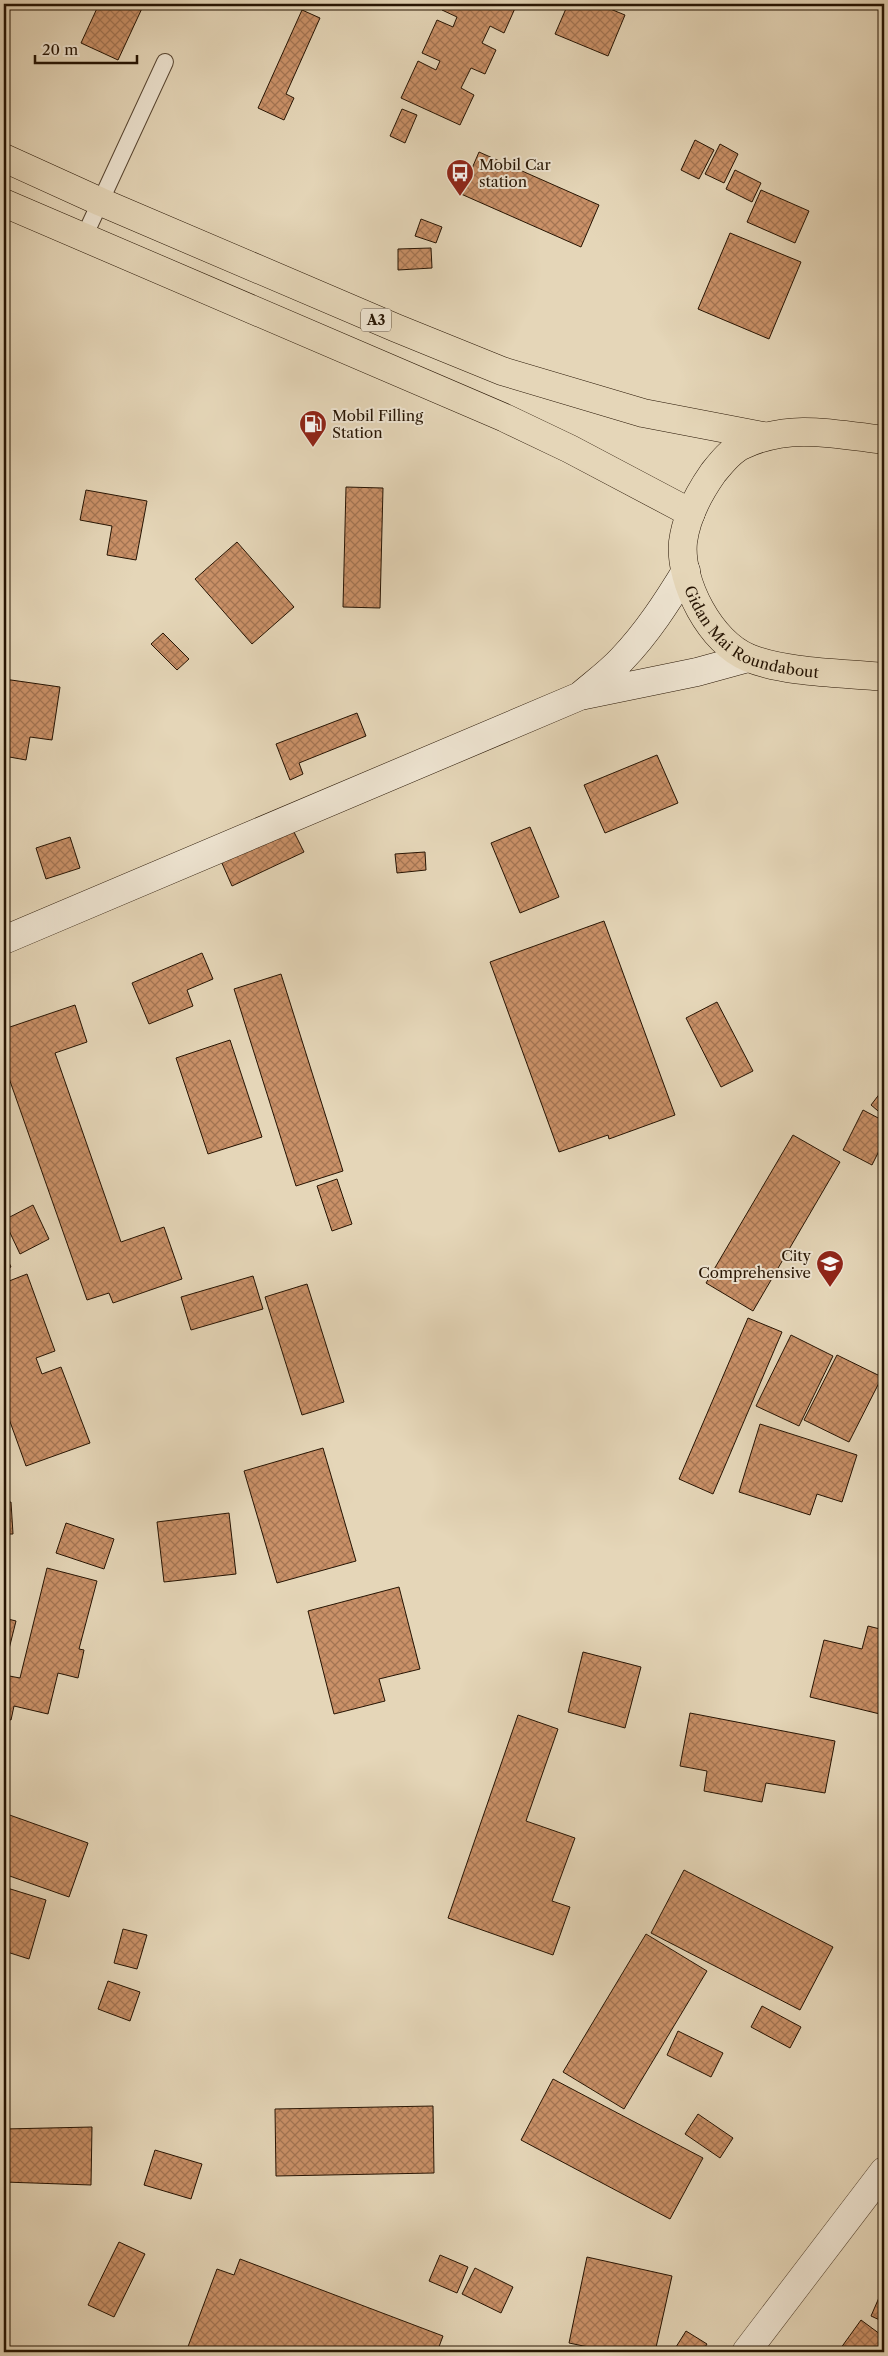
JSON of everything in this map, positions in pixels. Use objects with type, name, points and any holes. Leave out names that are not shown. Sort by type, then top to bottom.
[{"type":"highway","name":"A3","points":[[4,158],[101,202],[396,328],[502,371],[643,413],[764,436]]},
{"type":"highway","name":"A3","points":[[4,203],[505,418],[570,449],[691,513]]},
{"type":"highway","name":"Gidan Mai Roundabout","points":[[884,440],[796,430],[764,436],[740,446],[722,462],[704,486],[691,513],[683,543],[686,571],[693,594],[706,620],[724,642],[748,658],[776,666],[884,677]]},
{"type":"street","points":[[580,696],[621,660],[642,636],[669,599],[686,571]]},
{"type":"street","points":[[4,940],[580,696],[697,672],[748,658]]},
{"type":"street","points":[[746,2352],[884,2171]]},
{"type":"lane","points":[[84,237],[165,62]]},
{"type":"building","points":[[99,4],[144,4],[118,60],[81,43]]},
{"type":"building","points":[[445,4],[511,4],[516,6],[504,33],[490,26],[482,43],[496,50],[485,74],[471,68],[461,88],[474,95],[460,125],[401,98],[418,61],[436,70],[440,61],[422,53],[437,20],[453,27],[457,17],[442,10]]},
{"type":"building","points":[[568,4],[598,4],[625,15],[608,56],[555,34]]},
{"type":"building","points":[[302,10],[320,18],[286,94],[294,98],[284,120],[258,108]]},
{"type":"building","points":[[402,109],[417,115],[405,143],[390,136]]},
{"type":"building","points":[[695,140],[714,150],[699,179],[681,170]]},
{"type":"building","points":[[720,144],[738,154],[724,183],[705,174]]},
{"type":"building","points":[[479,152],[599,205],[581,247],[461,194]]},
{"type":"building","points":[[735,170],[761,183],[752,202],[726,189]]},
{"type":"building","points":[[761,190],[809,211],[795,243],[747,222]]},
{"type":"building","points":[[421,219],[442,227],[436,243],[415,236]]},
{"type":"building","points":[[730,233],[801,262],[769,339],[698,309]]},
{"type":"building","points":[[431,248],[432,268],[398,270],[398,249]]},
{"type":"building","points":[[346,487],[383,488],[380,608],[343,607]]},
{"type":"building","points":[[86,490],[147,501],[136,560],[107,555],[112,526],[80,520]]},
{"type":"building","points":[[237,542],[294,607],[252,644],[195,579]]},
{"type":"building","points":[[163,633],[189,659],[177,670],[151,644]]},
{"type":"building","points":[[4,679],[60,687],[52,740],[30,737],[26,760],[4,756]]},
{"type":"building","points":[[357,713],[366,736],[299,763],[303,774],[290,780],[276,744]]},
{"type":"building","points":[[657,755],[678,803],[605,833],[584,785]]},
{"type":"building","points":[[530,827],[559,897],[520,913],[491,843]]},
{"type":"building","points":[[292,828],[304,852],[232,886],[221,861]]},
{"type":"building","points":[[70,837],[80,868],[46,879],[36,848]]},
{"type":"building","points":[[425,852],[426,870],[397,873],[395,854]]},
{"type":"building","points":[[604,921],[675,1115],[609,1139],[608,1135],[559,1152],[490,962]]},
{"type":"building","points":[[202,953],[213,979],[187,990],[193,1006],[149,1024],[132,983]]},
{"type":"building","points":[[281,974],[343,1171],[296,1186],[234,989]]},
{"type":"building","points":[[717,1002],[753,1071],[721,1087],[686,1018]]},
{"type":"building","points":[[75,1005],[87,1042],[55,1053],[121,1242],[164,1227],[182,1279],[113,1303],[109,1293],[87,1300],[4,1064],[4,1029]]},
{"type":"building","points":[[230,1040],[262,1137],[208,1154],[176,1058]]},
{"type":"building","points":[[884,1088],[884,1116],[871,1105]]},
{"type":"building","points":[[863,1110],[884,1121],[884,1141],[872,1165],[843,1150]]},
{"type":"building","points":[[793,1135],[840,1162],[753,1311],[706,1283]]},
{"type":"building","points":[[337,1179],[352,1224],[332,1231],[317,1186]]},
{"type":"building","points":[[33,1205],[49,1239],[20,1254],[4,1220]]},
{"type":"building","points":[[4,1252],[11,1267],[4,1270]]},
{"type":"building","points":[[27,1274],[55,1351],[36,1358],[42,1374],[61,1367],[90,1443],[26,1466],[4,1405],[4,1283]]},
{"type":"building","points":[[253,1276],[263,1309],[191,1330],[181,1297]]},
{"type":"building","points":[[307,1284],[344,1402],[302,1415],[265,1297]]},
{"type":"building","points":[[748,1318],[782,1332],[713,1494],[679,1479]]},
{"type":"building","points":[[791,1335],[833,1356],[799,1426],[756,1406]]},
{"type":"building","points":[[837,1355],[882,1377],[849,1442],[804,1420]]},
{"type":"building","points":[[760,1424],[857,1455],[842,1502],[817,1494],[810,1515],[739,1492]]},
{"type":"building","points":[[323,1448],[356,1561],[277,1583],[244,1471]]},
{"type":"building","points":[[11,1502],[13,1534],[4,1534],[4,1503]]},
{"type":"building","points":[[229,1513],[236,1574],[164,1582],[157,1522]]},
{"type":"building","points":[[66,1523],[114,1539],[104,1569],[56,1553]]},
{"type":"building","points":[[47,1568],[97,1581],[79,1649],[84,1650],[78,1678],[58,1673],[48,1714],[14,1706],[11,1720],[4,1718],[4,1675],[20,1678]]},
{"type":"building","points":[[399,1587],[420,1669],[379,1679],[385,1701],[334,1714],[308,1611]]},
{"type":"building","points":[[4,1618],[16,1621],[4,1669]]},
{"type":"building","points":[[868,1626],[884,1630],[884,1715],[810,1697],[824,1640],[862,1649]]},
{"type":"building","points":[[583,1652],[641,1667],[625,1728],[568,1712]]},
{"type":"building","points":[[690,1713],[835,1741],[825,1793],[766,1783],[762,1802],[704,1791],[707,1771],[680,1766]]},
{"type":"building","points":[[518,1715],[558,1729],[526,1821],[575,1838],[552,1901],[570,1907],[553,1955],[448,1918]]},
{"type":"building","points":[[4,1813],[88,1843],[69,1897],[4,1874]]},
{"type":"building","points":[[684,1870],[833,1947],[800,2010],[651,1933]]},
{"type":"building","points":[[4,1887],[46,1900],[29,1959],[4,1951]]},
{"type":"building","points":[[123,1929],[147,1935],[137,1969],[114,1963]]},
{"type":"building","points":[[646,1934],[707,1971],[624,2109],[563,2072]]},
{"type":"building","points":[[108,1981],[140,1992],[130,2021],[98,2009]]},
{"type":"building","points":[[762,2006],[801,2027],[790,2048],[751,2027]]},
{"type":"building","points":[[678,2031],[723,2053],[711,2077],[667,2055]]},
{"type":"building","points":[[553,2079],[703,2158],[670,2219],[521,2140]]},
{"type":"building","points":[[433,2106],[434,2173],[276,2176],[275,2109]]},
{"type":"building","points":[[698,2114],[733,2138],[720,2158],[685,2134]]},
{"type":"building","points":[[92,2127],[91,2185],[4,2182],[4,2129]]},
{"type":"building","points":[[155,2150],[202,2164],[191,2199],[144,2185]]},
{"type":"building","points":[[119,2242],[145,2254],[114,2317],[88,2305]]},
{"type":"building","points":[[440,2255],[468,2267],[457,2293],[429,2281]]},
{"type":"building","points":[[587,2257],[672,2276],[655,2352],[612,2352],[569,2343]]},
{"type":"building","points":[[240,2259],[443,2336],[437,2352],[186,2352],[217,2269],[234,2275]]},
{"type":"building","points":[[475,2268],[513,2287],[501,2313],[462,2294]]},
{"type":"building","points":[[881,2293],[884,2294],[884,2322],[871,2316]]},
{"type":"building","points":[[861,2320],[884,2337],[884,2352],[838,2352]]},
{"type":"building","points":[[686,2331],[707,2344],[702,2352],[684,2352],[676,2347]]},
{"type":"place","name":"Mobil Car station","points":[[460,197]]},
{"type":"place","name":"Mobil Filling Station","points":[[313,448]]},
{"type":"place","name":"City Comprehensive","points":[[830,1288]]}]
